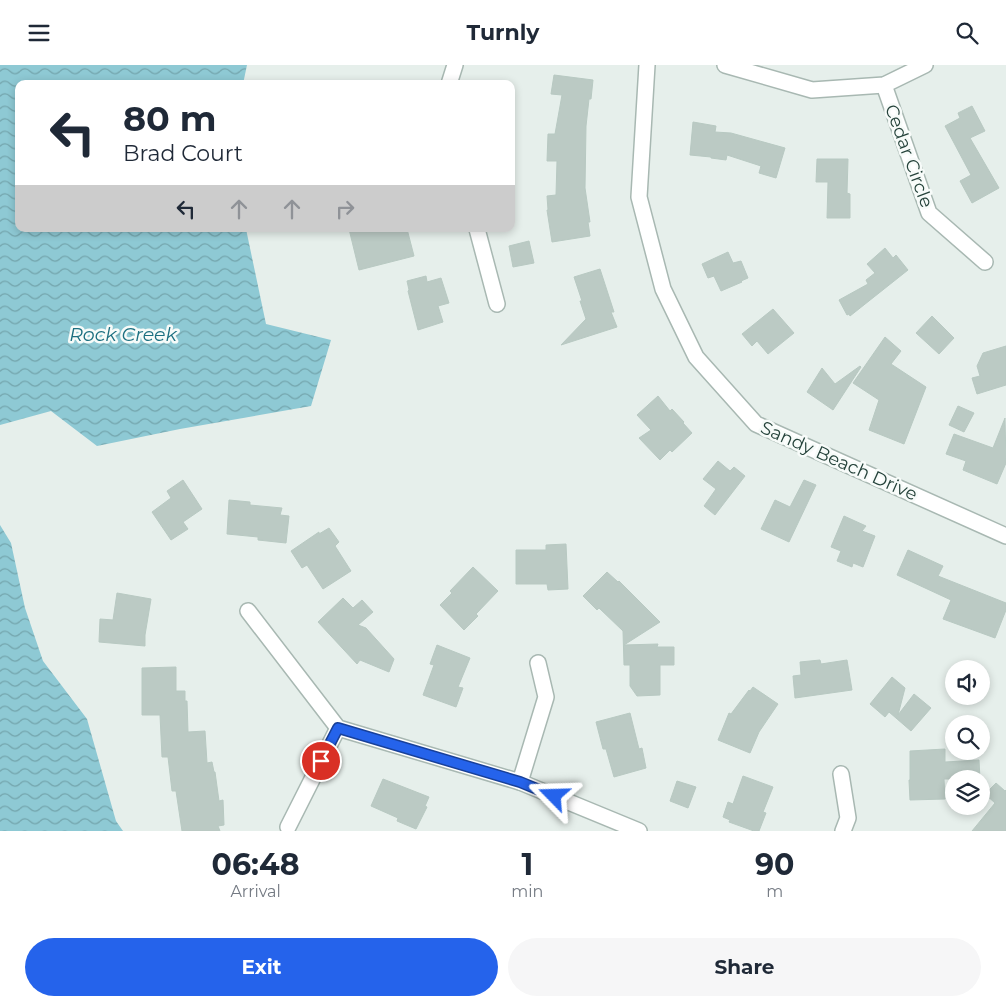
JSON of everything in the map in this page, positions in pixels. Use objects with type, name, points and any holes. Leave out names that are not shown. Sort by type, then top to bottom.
[{"type":"street","points":[[450,80],[455,65]]},
{"type":"street","name":"Sandy Beach Drive","points":[[647,65],[640,197],[663,289],[696,357],[756,424],[1006,536]]},
{"type":"street","points":[[725,65],[812,90],[884,85],[925,65]]},
{"type":"street","name":"Cedar Circle","points":[[884,85],[929,213],[985,262]]},
{"type":"street","points":[[478,232],[497,304]]},
{"type":"street","points":[[248,611],[338,728],[520,782],[639,831]]},
{"type":"street","points":[[520,782],[546,697],[538,663]]},
{"type":"street","points":[[288,827],[338,728]]},
{"type":"street","points":[[840,775],[848,818],[843,831]]},
{"type":"water","name":"Rock Creek","points":[[0,65],[247,65],[244,80],[15,80],[15,232],[247,232],[266,324],[331,340],[311,406],[97,446],[51,411],[0,425]]},
{"type":"water","points":[[0,525],[11,543],[25,608],[43,661],[87,719],[116,821],[123,831],[0,831]]},
{"type":"building","points":[[554,75],[593,80],[586,126],[585,188],[590,236],[552,242],[547,210],[547,196],[556,195],[557,161],[547,161],[548,134],[555,134],[562,95],[551,94]]},
{"type":"building","points":[[972,106],[985,131],[970,138],[999,188],[972,203],[960,181],[971,175],[945,126],[960,118],[958,113]]},
{"type":"building","points":[[693,122],[716,126],[715,132],[731,133],[785,148],[776,178],[759,173],[761,166],[727,155],[726,160],[690,155]]},
{"type":"building","points":[[817,159],[848,159],[847,193],[850,194],[850,218],[827,218],[828,182],[816,182]]},
{"type":"building","points":[[350,232],[408,232],[414,256],[359,270]]},
{"type":"building","points":[[529,241],[534,263],[513,267],[509,246]]},
{"type":"building","points":[[885,248],[893,258],[896,255],[908,270],[850,316],[849,314],[847,315],[839,300],[868,284],[866,280],[875,273],[867,264]]},
{"type":"building","points":[[728,252],[733,263],[741,261],[748,278],[721,291],[714,276],[708,278],[702,264]]},
{"type":"building","points":[[600,269],[614,312],[611,312],[617,327],[561,345],[586,319],[574,277]]},
{"type":"building","points":[[426,276],[427,282],[441,278],[449,303],[438,306],[443,322],[418,330],[407,281]]},
{"type":"building","points":[[773,309],[794,333],[768,354],[757,341],[752,346],[742,334]]},
{"type":"building","points":[[932,316],[954,338],[939,354],[916,333]]},
{"type":"building","points":[[885,337],[901,351],[891,364],[926,387],[904,444],[869,430],[879,400],[853,383]]},
{"type":"building","points":[[1006,346],[1006,385],[977,394],[972,378],[980,376],[977,366],[983,353]]},
{"type":"building","points":[[860,366],[833,410],[807,392],[822,368],[835,384]]},
{"type":"building","points":[[658,396],[670,411],[672,409],[684,422],[692,433],[672,452],[670,450],[660,460],[639,438],[651,430],[637,415]]},
{"type":"building","points":[[958,406],[974,413],[964,432],[949,425]]},
{"type":"building","points":[[1005,418],[1006,463],[997,484],[963,470],[966,461],[946,454],[954,434],[993,448]]},
{"type":"building","points":[[718,461],[730,471],[734,467],[745,476],[715,515],[704,506],[716,489],[703,479]]},
{"type":"building","points":[[183,480],[202,509],[183,522],[188,529],[171,540],[152,512],[171,498],[167,491]]},
{"type":"building","points":[[804,480],[816,485],[789,542],[761,529],[775,500],[790,507]]},
{"type":"building","points":[[229,500],[250,502],[250,505],[282,508],[280,515],[289,516],[286,543],[258,540],[258,537],[227,534]]},
{"type":"building","points":[[844,516],[866,526],[862,531],[875,536],[863,567],[853,563],[852,567],[837,561],[841,551],[831,547]]},
{"type":"building","points":[[329,528],[339,542],[335,546],[351,571],[323,589],[307,565],[302,568],[291,551],[319,532],[319,534]]},
{"type":"building","points":[[566,544],[568,589],[548,590],[547,584],[516,584],[516,550],[546,550],[546,545]]},
{"type":"building","points":[[908,550],[943,566],[938,576],[1006,603],[1006,610],[995,638],[943,619],[951,600],[897,575]]},
{"type":"building","points":[[473,567],[498,591],[464,630],[440,605],[452,593],[450,591]]},
{"type":"building","points":[[607,572],[619,581],[660,622],[624,645],[658,644],[657,647],[674,647],[674,665],[660,665],[660,695],[637,696],[630,686],[630,665],[624,665],[623,631],[599,608],[597,610],[583,596]]},
{"type":"building","points":[[117,593],[151,599],[145,646],[99,642],[100,619],[113,620]]},
{"type":"building","points":[[343,598],[353,608],[362,600],[373,612],[358,625],[366,628],[394,659],[389,672],[360,660],[357,664],[318,622]]},
{"type":"building","points":[[437,645],[470,658],[458,687],[463,688],[456,707],[423,695],[434,665],[430,664]]},
{"type":"building","points":[[820,660],[821,664],[847,660],[852,690],[795,698],[793,676],[801,675],[800,662]]},
{"type":"building","points":[[176,667],[176,691],[185,691],[185,701],[187,701],[188,732],[205,731],[207,763],[212,762],[219,801],[223,800],[224,825],[218,826],[220,831],[182,831],[176,791],[172,791],[168,757],[162,757],[160,715],[142,715],[142,668]]},
{"type":"building","points":[[892,677],[905,688],[898,715],[914,694],[931,708],[911,731],[889,712],[885,717],[870,704]]},
{"type":"building","points":[[753,687],[778,704],[759,732],[750,753],[718,740],[729,713],[731,714]]},
{"type":"building","points":[[630,713],[639,749],[642,748],[646,768],[614,777],[606,749],[603,749],[596,722]]},
{"type":"building","points":[[945,749],[945,762],[979,760],[980,770],[945,770],[945,799],[910,800],[910,751]]},
{"type":"building","points":[[743,776],[773,787],[763,812],[766,813],[759,831],[729,822],[730,820],[723,817],[728,802],[733,804]]},
{"type":"building","points":[[383,779],[429,797],[425,806],[427,807],[416,829],[397,821],[398,818],[371,806]]},
{"type":"building","points":[[677,781],[696,787],[688,808],[670,801]]},
{"type":"building","points":[[996,783],[1006,790],[1006,831],[972,831],[985,815],[990,815],[990,809],[995,803],[990,798],[990,789]]},
{"type":"route","points":[[321,761],[338,728],[520,782],[554,796]]}]
